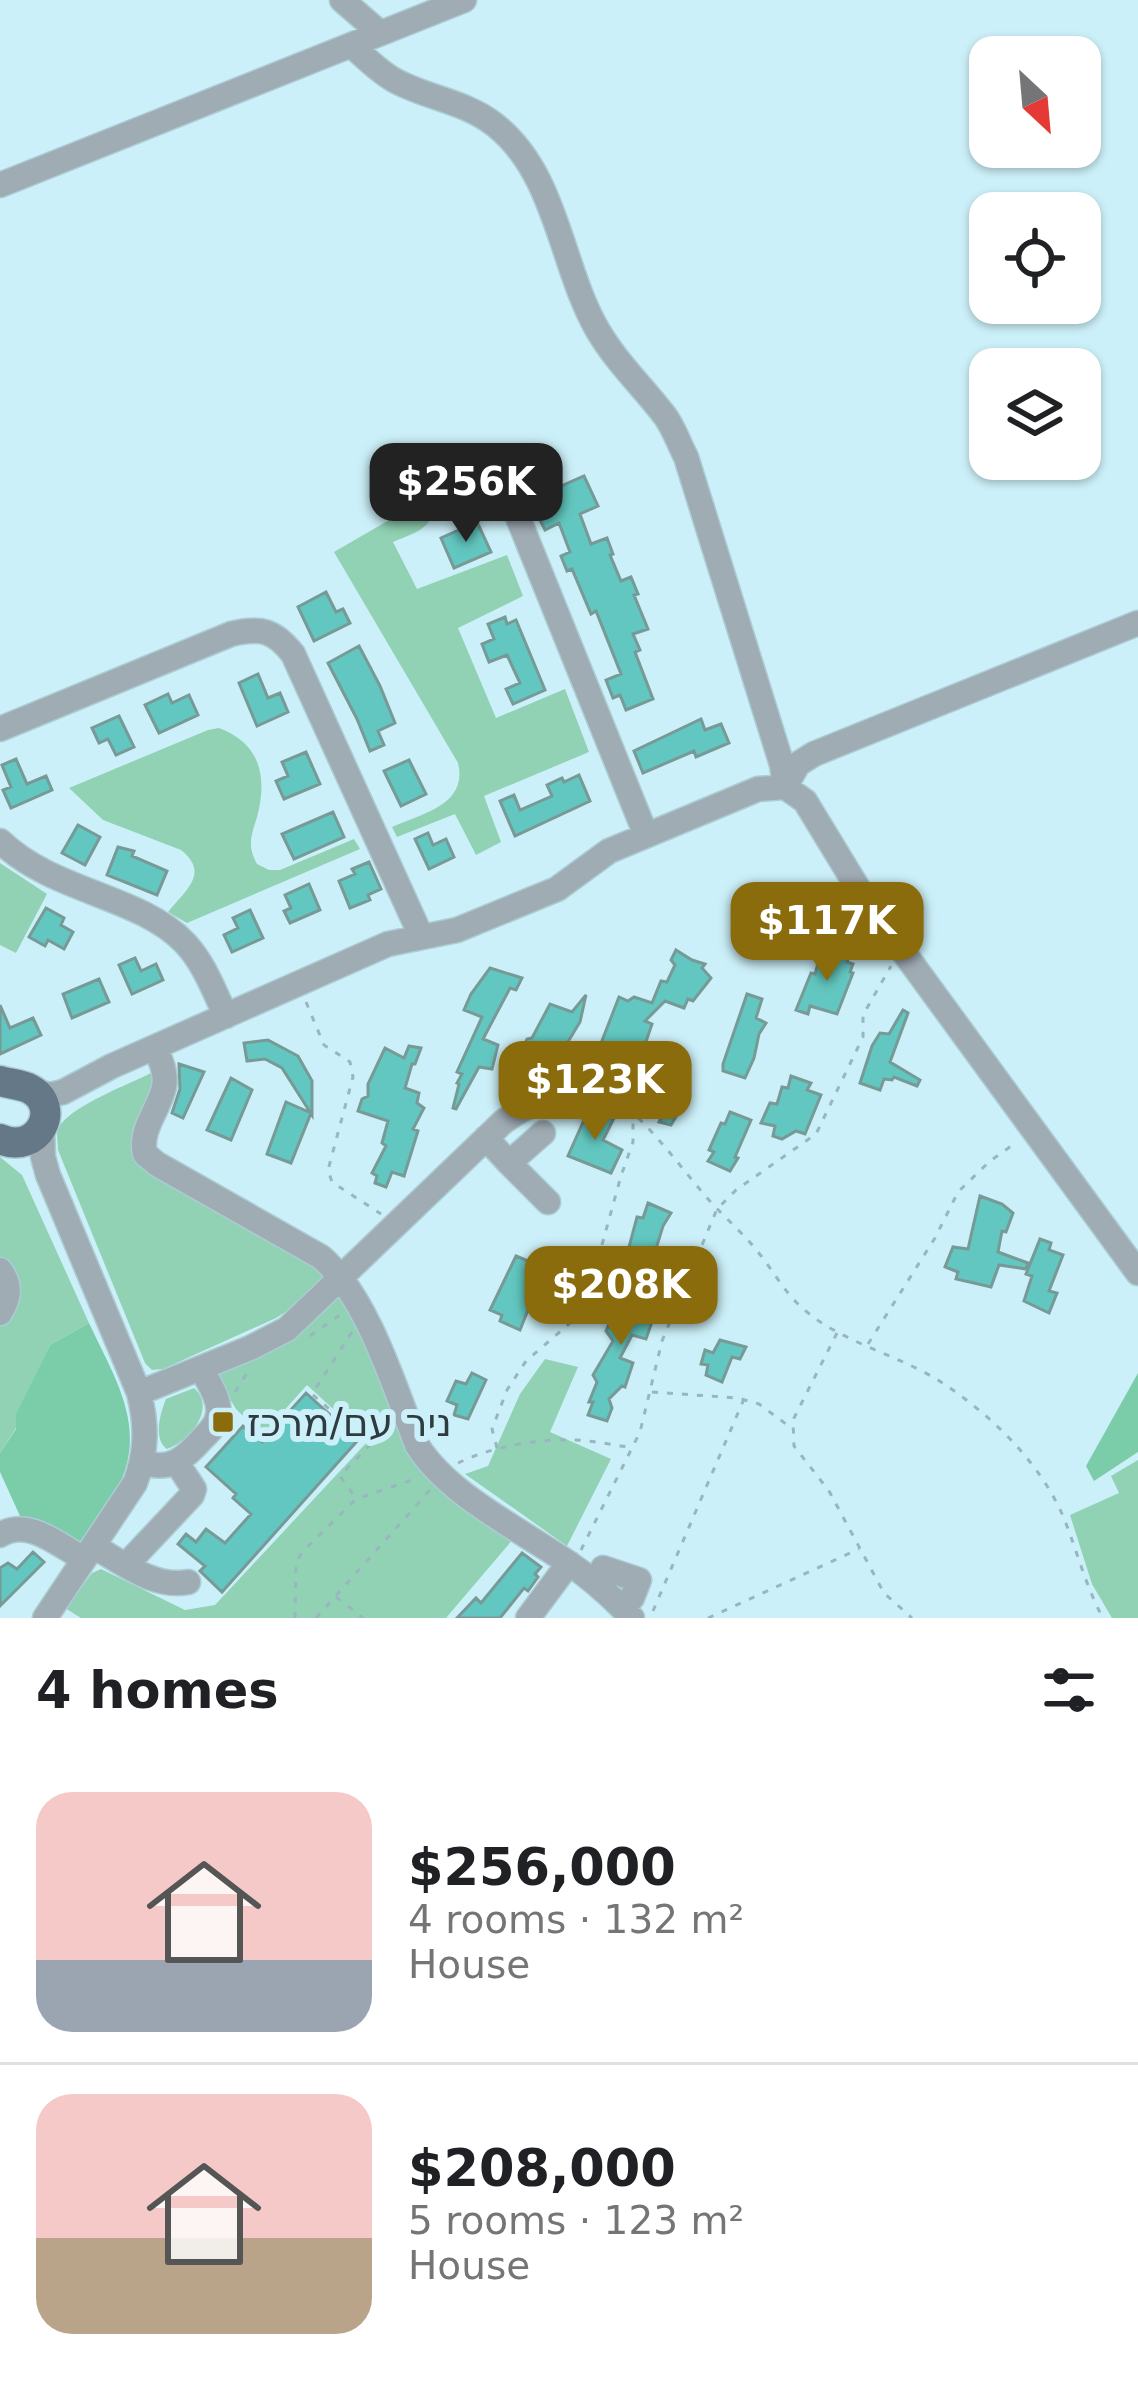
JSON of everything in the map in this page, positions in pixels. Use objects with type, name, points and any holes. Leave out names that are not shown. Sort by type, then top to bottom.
[{"type":"main road","points":[[5,1141],[28,1141],[22,1099]]},
{"type":"street","points":[[342,0],[380,33]]},
{"type":"street","points":[[0,185],[464,0]]},
{"type":"street","points":[[351,45],[397,82],[466,107],[494,124],[520,150],[544,193],[594,325],[618,362],[668,420],[686,457],[782,766],[784,787]]},
{"type":"street","points":[[502,478],[646,835]]},
{"type":"street","points":[[784,787],[798,764],[814,754],[1138,623]]},
{"type":"street","points":[[0,729],[231,634],[249,630],[281,638],[293,654],[421,936]]},
{"type":"street","points":[[45,1618],[128,1493],[142,1462],[146,1430],[139,1393],[22,1099],[75,1087],[112,1066],[388,944],[457,929],[556,889],[609,850],[758,789],[784,787],[805,801],[848,875],[1138,1273]]},
{"type":"street","points":[[0,841],[38,870],[169,927],[190,947],[226,1016]]},
{"type":"street","points":[[155,1047],[164,1070],[164,1088],[143,1139],[145,1154],[321,1257],[342,1277],[360,1309],[425,1458],[478,1503],[605,1591],[627,1613],[639,1580],[603,1568]]},
{"type":"street","points":[[139,1393],[287,1329],[524,1106],[546,1097],[597,1091]]},
{"type":"street","points":[[509,1163],[543,1132]]},
{"type":"street","points":[[486,1138],[548,1202]]},
{"type":"street","points":[[5,1141],[37,1163],[50,1179]]},
{"type":"street","points":[[0,1270],[9,1283],[0,1313]]},
{"type":"street","points":[[142,1462],[154,1466],[177,1462],[214,1426],[218,1402],[201,1368]]},
{"type":"street","points":[[127,1564],[192,1495],[194,1489],[177,1462]]},
{"type":"street","points":[[0,1535],[27,1528],[127,1564],[159,1582],[188,1582]]},
{"type":"street","points":[[528,1618],[571,1565]]},
{"type":"path","points":[[571,1565],[640,1432],[662,1341],[717,1209],[736,1190],[816,1135],[863,1037],[863,1015],[901,949]]},
{"type":"path","points":[[298,984],[324,1046],[350,1062],[353,1077],[328,1170],[332,1183],[396,1225]]},
{"type":"path","points":[[597,1091],[614,1096],[633,1111],[798,1304],[838,1332],[904,1361],[964,1397],[998,1426],[1061,1511],[1083,1577],[1103,1618]]},
{"type":"path","points":[[497,1450],[492,1429],[507,1390],[526,1361],[576,1318],[590,1288],[633,1142],[633,1111]]},
{"type":"path","points":[[867,1345],[935,1238],[958,1192],[990,1161],[1034,1130]]},
{"type":"path","points":[[300,1344],[360,1309]]},
{"type":"path","points":[[356,1499],[340,1476],[370,1445],[312,1394],[360,1309]]},
{"type":"path","points":[[838,1332],[791,1428],[794,1446],[829,1491],[884,1593],[912,1618]]},
{"type":"path","points":[[218,1419],[250,1368]]},
{"type":"path","points":[[651,1392],[744,1399],[759,1404],[791,1428]]},
{"type":"path","points":[[650,1618],[744,1399]]},
{"type":"path","points":[[295,1618],[296,1563],[356,1499],[514,1445],[573,1440],[632,1448]]},
{"type":"path","points":[[316,1618],[441,1473]]},
{"type":"path","points":[[708,1618],[859,1549]]},
{"type":"path","points":[[334,1597],[363,1618]]},
{"type":"green space","points":[[434,494],[429,521],[393,542],[417,589],[507,555],[523,596],[458,628],[496,718],[565,689],[589,752],[484,796],[501,842],[476,855],[455,814],[397,837],[392,827],[450,798],[459,777],[458,763],[334,552]]},
{"type":"green space","points":[[219,728],[244,743],[258,763],[260,802],[251,841],[257,864],[280,870],[354,839],[360,849],[187,923],[168,912],[192,881],[190,858],[181,850],[103,820],[69,788]]},
{"type":"green space","points":[[0,863],[47,894],[16,953],[0,945]]},
{"type":"green space","points":[[151,1073],[155,1079],[134,1144],[328,1274],[276,1318],[152,1370],[145,1363],[58,1150],[57,1137],[73,1113]]},
{"type":"green space","points":[[0,1157],[22,1175],[89,1323],[50,1345],[16,1413],[16,1428],[0,1453],[0,1325],[14,1308],[18,1292],[14,1277],[0,1260]]},
{"type":"green space","points":[[338,1289],[348,1302],[404,1432],[514,1538],[446,1618],[81,1618],[65,1608],[92,1573],[101,1569],[185,1610],[215,1605],[368,1441],[307,1385],[262,1435],[236,1409],[216,1376],[254,1357]]},
{"type":"green space","points":[[89,1323],[125,1406],[130,1448],[115,1493],[77,1548],[20,1516],[0,1472],[0,1453],[16,1429],[16,1413],[50,1345]]},
{"type":"green space","points":[[545,1359],[578,1367],[550,1432],[611,1459],[567,1546],[465,1474],[488,1466],[520,1394]]},
{"type":"green space","points":[[1138,1373],[1138,1452],[1094,1481],[1086,1466]]},
{"type":"green space","points":[[194,1388],[203,1405],[202,1414],[184,1439],[167,1449],[159,1433],[166,1399]]},
{"type":"green space","points":[[1138,1460],[1138,1618],[1112,1618],[1092,1584],[1070,1515],[1119,1493],[1111,1476]]},
{"type":"building","points":[[584,476],[598,506],[580,514],[591,544],[607,538],[621,581],[631,577],[648,629],[633,634],[653,699],[626,710],[620,695],[613,698],[606,680],[621,674],[596,611],[591,614],[572,569],[567,571],[561,556],[570,552],[559,523],[545,530],[538,516],[551,511],[543,494]]},
{"type":"building","points":[[477,522],[491,552],[454,568],[441,538]]},
{"type":"building","points":[[326,592],[336,612],[343,609],[350,623],[314,641],[298,607]]},
{"type":"building","points":[[505,617],[507,624],[516,620],[545,690],[513,704],[506,689],[520,683],[507,655],[489,662],[482,644],[494,639],[488,624]]},
{"type":"building","points":[[359,646],[395,723],[378,731],[384,745],[370,751],[328,663]]},
{"type":"building","points":[[258,674],[268,698],[280,693],[288,712],[257,726],[239,683]]},
{"type":"building","points":[[168,694],[172,703],[189,695],[198,715],[159,733],[145,705]]},
{"type":"building","points":[[119,716],[134,747],[116,755],[108,739],[99,743],[92,728]]},
{"type":"building","points":[[701,719],[705,730],[721,724],[729,743],[696,757],[694,751],[643,773],[634,751]]},
{"type":"building","points":[[306,752],[320,784],[284,799],[276,781],[288,776],[282,762]]},
{"type":"building","points":[[16,759],[27,784],[46,776],[52,790],[11,808],[3,790],[11,787],[2,765]]},
{"type":"building","points":[[409,760],[426,794],[401,806],[384,771]]},
{"type":"building","points":[[579,775],[590,801],[515,836],[500,801],[514,795],[520,810],[552,796],[547,785]]},
{"type":"building","points":[[333,812],[344,837],[294,859],[282,834]]},
{"type":"building","points":[[78,825],[100,837],[85,865],[62,853]]},
{"type":"building","points":[[428,833],[433,845],[446,839],[454,857],[429,869],[415,839]]},
{"type":"building","points":[[118,847],[167,871],[157,895],[107,875]]},
{"type":"building","points":[[369,862],[381,889],[368,895],[370,900],[350,908],[339,881]]},
{"type":"building","points":[[309,884],[320,910],[290,923],[284,911],[291,908],[285,895]]},
{"type":"building","points":[[793,893],[806,900],[801,910],[807,913],[805,922],[815,926],[803,954],[754,937],[772,898],[787,905]]},
{"type":"building","points":[[46,908],[64,918],[61,925],[73,932],[64,949],[29,937]]},
{"type":"building","points":[[250,910],[263,938],[232,952],[224,935],[238,928],[233,918]]},
{"type":"building","points":[[822,949],[853,964],[837,1014],[810,1006],[808,1014],[796,1010]]},
{"type":"building","points":[[676,950],[705,964],[702,968],[711,978],[684,1008],[665,1001],[645,1021],[652,1024],[641,1056],[617,1055],[615,1060],[598,1051],[619,997],[652,1003],[661,981],[667,982],[675,965],[671,960]]},
{"type":"building","points":[[135,958],[141,971],[156,964],[163,980],[132,994],[119,965]]},
{"type":"building","points":[[490,968],[522,978],[516,990],[510,988],[483,1039],[498,1045],[492,1069],[479,1067],[456,1109],[462,1074],[457,1072],[482,1017],[464,1010]]},
{"type":"building","points":[[99,979],[109,1002],[72,1018],[63,994]]},
{"type":"building","points":[[747,994],[762,999],[756,1018],[766,1023],[745,1078],[723,1071],[723,1064]]},
{"type":"building","points":[[586,995],[580,1022],[549,1070],[535,1064],[538,1056],[520,1055],[550,1004],[572,1012]]},
{"type":"building","points":[[0,1005],[10,1028],[33,1018],[41,1035],[0,1054]]},
{"type":"building","points":[[903,1010],[908,1013],[890,1062],[920,1080],[917,1086],[894,1077],[884,1079],[880,1090],[860,1083],[872,1046],[880,1033],[889,1034]]},
{"type":"building","points":[[268,1040],[298,1056],[312,1081],[312,1115],[282,1068],[265,1059],[247,1061],[244,1043]]},
{"type":"building","points":[[409,1046],[421,1048],[405,1088],[419,1093],[417,1103],[424,1108],[413,1129],[418,1131],[404,1176],[392,1172],[386,1187],[375,1183],[377,1176],[372,1173],[386,1146],[382,1143],[388,1121],[358,1111],[385,1048],[404,1058]]},
{"type":"building","points":[[179,1064],[204,1072],[183,1118],[172,1113],[180,1089]]},
{"type":"building","points":[[674,1069],[684,1077],[674,1102],[683,1105],[671,1125],[659,1122],[665,1111],[655,1108],[667,1087],[665,1075]]},
{"type":"building","points":[[791,1076],[811,1083],[807,1090],[821,1095],[805,1134],[796,1131],[782,1139],[773,1136],[775,1126],[761,1123],[770,1103],[777,1104],[782,1087],[788,1088]]},
{"type":"building","points":[[231,1078],[252,1090],[231,1140],[207,1130]]},
{"type":"building","points":[[286,1102],[311,1113],[291,1163],[267,1154]]},
{"type":"building","points":[[589,1109],[614,1118],[603,1140],[622,1150],[611,1173],[568,1156]]},
{"type":"building","points":[[730,1112],[751,1120],[730,1171],[708,1161],[721,1123],[725,1124]]},
{"type":"building","points":[[980,1196],[1013,1213],[1006,1232],[1002,1231],[998,1252],[1028,1263],[1026,1269],[999,1265],[991,1287],[956,1279],[958,1272],[945,1267],[953,1247],[968,1249]]},
{"type":"building","points":[[648,1203],[671,1213],[650,1268],[645,1266],[640,1277],[619,1269],[618,1249],[628,1251],[637,1217],[643,1218]]},
{"type":"building","points":[[1040,1239],[1051,1243],[1049,1250],[1063,1255],[1049,1291],[1057,1293],[1049,1313],[1024,1301],[1032,1276],[1026,1274]]},
{"type":"building","points":[[516,1256],[545,1268],[539,1296],[534,1295],[520,1330],[500,1321],[502,1315],[490,1310]]},
{"type":"building","points":[[626,1285],[659,1302],[646,1339],[632,1335],[620,1358],[633,1363],[625,1387],[609,1399],[612,1408],[607,1421],[588,1415],[593,1402],[589,1402],[597,1382],[593,1375],[613,1341],[606,1331]]},
{"type":"building","points":[[720,1340],[746,1347],[740,1359],[732,1357],[722,1382],[706,1375],[708,1365],[701,1364],[705,1350],[713,1353]]},
{"type":"building","points":[[472,1373],[486,1380],[468,1419],[454,1415],[457,1405],[447,1401],[456,1381],[466,1384]]},
{"type":"building","points":[[306,1393],[358,1440],[222,1592],[200,1571],[205,1566],[178,1544],[186,1534],[196,1542],[206,1529],[225,1543],[251,1514],[206,1467],[243,1426],[262,1442]]},
{"type":"building","points":[[33,1552],[44,1562],[0,1606],[0,1568],[8,1563],[17,1569]]},
{"type":"building","points":[[522,1553],[541,1567],[528,1591],[524,1588],[500,1618],[457,1618],[476,1598],[481,1603]]},
{"type":"place","name":"ניר עם/מרכז","points":[[223,1422]]}]
